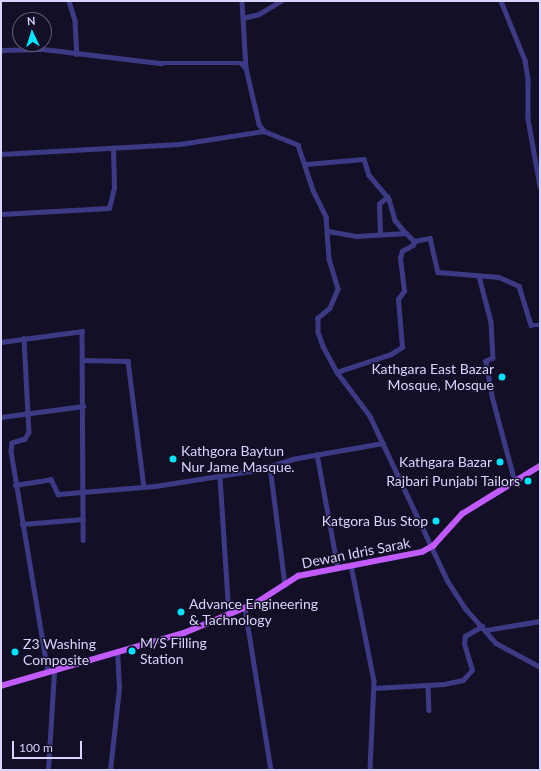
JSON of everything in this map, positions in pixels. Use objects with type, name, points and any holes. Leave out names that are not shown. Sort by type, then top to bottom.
[{"type":"main road","name":"Dewan Idris Sarak","points":[[1,686],[184,634],[245,608],[298,576],[422,552],[433,546],[462,514],[540,466]]},
{"type":"street","points":[[69,1],[75,21],[77,54]]},
{"type":"street","points":[[242,1],[246,68],[259,124],[264,132]]},
{"type":"street","points":[[243,18],[259,14],[281,1]]},
{"type":"street","points":[[501,1],[524,60],[528,80],[528,119],[540,186]]},
{"type":"street","points":[[1,50],[43,49],[161,64],[241,63],[246,68]]},
{"type":"street","points":[[1,154],[180,144],[264,132],[298,145],[306,164],[313,190],[326,217],[329,259],[338,292],[330,308],[319,316],[318,332],[337,372],[370,416],[405,494],[433,546],[447,580],[496,643],[510,653],[540,667]]},
{"type":"street","points":[[1,214],[109,208],[114,188],[112,148]]},
{"type":"street","points":[[306,164],[364,159],[374,184],[387,197],[395,220],[414,241]]},
{"type":"street","points":[[380,234],[379,204],[387,197]]},
{"type":"street","points":[[328,231],[357,236],[406,233]]},
{"type":"street","points":[[414,241],[430,238],[438,272],[499,277],[519,286],[531,325],[540,325]]},
{"type":"street","points":[[337,372],[391,354],[402,347],[398,299],[404,291],[400,258],[402,251],[413,245],[414,241]]},
{"type":"street","points":[[479,276],[491,322],[493,358],[486,361],[492,396],[515,482]]},
{"type":"street","points":[[1,342],[80,331],[83,406],[83,540]]},
{"type":"street","points":[[24,338],[28,436],[15,441],[11,447],[15,485],[51,672],[48,770]]},
{"type":"street","points":[[82,360],[128,361],[144,487]]},
{"type":"street","points":[[1,417],[28,412],[83,406]]},
{"type":"street","points":[[15,485],[51,479],[58,494],[144,487],[220,477],[317,454],[383,443]]},
{"type":"street","points":[[317,454],[338,568]]},
{"type":"street","points":[[270,466],[284,585]]},
{"type":"street","points":[[220,477],[229,615]]},
{"type":"street","points":[[22,524],[83,519]]},
{"type":"street","points":[[351,565],[370,653],[374,688],[370,770]]},
{"type":"street","points":[[245,608],[271,770]]},
{"type":"street","points":[[374,688],[428,685],[463,680],[472,670],[464,644],[465,636],[484,628],[540,621]]},
{"type":"street","points":[[110,770],[119,688],[117,652]]},
{"type":"street","points":[[428,685],[429,710]]},
{"type":"place","name":"Kathgara East Bazar Mosque, Mosque","points":[[502,377]]},
{"type":"place","name":"Kathgora Baytun Nur Jame Masque.","points":[[173,459]]},
{"type":"place","name":"Kathgara Bazar","points":[[500,462]]},
{"type":"place","name":"Rajbari Punjabi Tailors","points":[[528,481]]},
{"type":"place","name":"Katgora Bus Stop","points":[[436,521]]},
{"type":"place","name":"Advance Engineering & Tachnology","points":[[181,612]]},
{"type":"place","name":"M/S Filling Station","points":[[132,651]]},
{"type":"place","name":"Z3 Washing Composite","points":[[15,652]]}]
